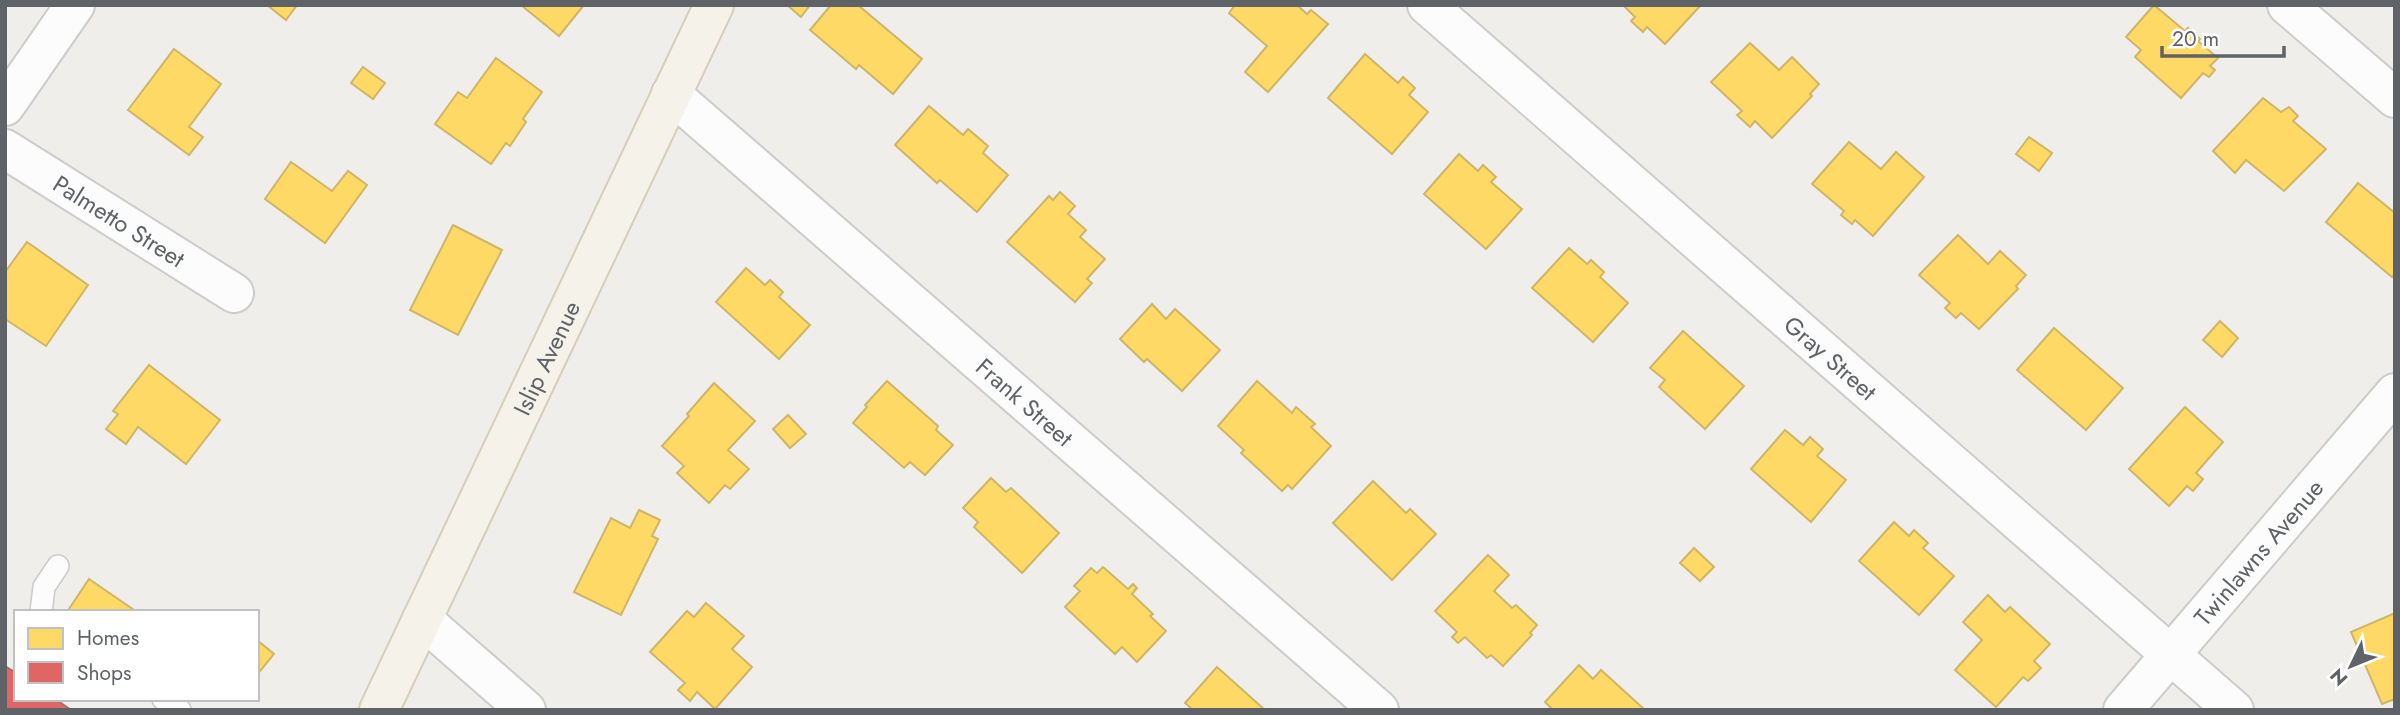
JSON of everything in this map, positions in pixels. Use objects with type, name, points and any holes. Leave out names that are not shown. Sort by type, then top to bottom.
[{"type":"main road","name":"Islip Avenue","points":[[379,710],[714,5]]},
{"type":"street","points":[[5,106],[75,5]]},
{"type":"street","name":"Gray Street","points":[[1427,5],[2234,710]]},
{"type":"street","points":[[2287,5],[2395,99]]},
{"type":"street","name":"Frank Street","points":[[671,94],[1379,710]]},
{"type":"street","name":"Palmetto Street","points":[[5,149],[234,293]]},
{"type":"street","name":"Twinlawns Avenue","points":[[2123,710],[2395,393]]},
{"type":"street","points":[[422,619],[526,710]]},
{"type":"lane","points":[[41,610],[44,587],[58,566]]},
{"type":"building: Homes","points":[[267,5],[297,5],[286,20]]},
{"type":"building: Homes","points":[[521,5],[584,5],[559,36]]},
{"type":"building: Homes","points":[[787,5],[810,5],[801,17]]},
{"type":"building: Homes","points":[[831,5],[858,5],[922,59],[893,94],[859,65],[856,69],[810,30]]},
{"type":"building: Homes","points":[[1235,5],[1297,5],[1307,14],[1311,10],[1328,24],[1268,92],[1245,72],[1267,46],[1229,13]]},
{"type":"building: Homes","points":[[1623,5],[1701,5],[1665,44],[1647,27],[1643,32],[1631,21],[1635,17]]},
{"type":"building: Homes","points":[[2154,5],[2185,31],[2188,28],[2200,39],[2198,41],[2218,58],[2210,66],[2215,70],[2209,77],[2203,73],[2181,98],[2135,57],[2141,50],[2126,37]]},
{"type":"building: Homes","points":[[1750,43],[1779,70],[1792,57],[1819,84],[1810,94],[1812,96],[1772,138],[1755,121],[1750,127],[1737,115],[1742,111],[1711,82]]},
{"type":"building: Homes","points":[[174,49],[221,84],[189,127],[203,137],[189,155],[128,110]]},
{"type":"building: Homes","points":[[1365,54],[1398,83],[1403,77],[1415,88],[1409,95],[1428,112],[1392,154],[1328,98]]},
{"type":"building: Homes","points":[[496,58],[542,92],[523,119],[526,122],[510,146],[506,143],[491,164],[435,124],[458,92],[467,98]]},
{"type":"building: Homes","points":[[363,67],[385,83],[373,99],[351,83]]},
{"type":"building: Homes","points":[[2263,98],[2281,112],[2289,107],[2298,116],[2293,121],[2326,149],[2284,191],[2246,160],[2235,173],[2213,151]]},
{"type":"building: Homes","points":[[929,106],[963,135],[968,129],[988,146],[983,153],[1008,175],[977,212],[940,180],[937,183],[895,145]]},
{"type":"building: Homes","points":[[2029,137],[2052,153],[2039,171],[2016,154]]},
{"type":"building: Homes","points":[[1849,142],[1881,169],[1896,152],[1924,177],[1873,236],[1855,220],[1852,224],[1841,215],[1844,211],[1812,184]]},
{"type":"building: Homes","points":[[1459,154],[1478,171],[1483,165],[1496,177],[1491,182],[1522,209],[1486,249],[1424,194]]},
{"type":"building: Homes","points":[[291,162],[332,191],[348,171],[367,185],[325,243],[265,199]]},
{"type":"building: Homes","points":[[2358,183],[2395,213],[2395,273],[2392,277],[2326,222]]},
{"type":"building: Homes","points":[[1060,192],[1075,206],[1068,214],[1086,230],[1080,237],[1105,259],[1087,279],[1092,283],[1075,302],[1007,242],[1049,196],[1053,200]]},
{"type":"building: Homes","points":[[453,225],[502,250],[458,335],[410,310]]},
{"type":"building: Homes","points":[[1958,235],[1988,264],[2000,251],[2026,275],[2016,286],[2018,289],[1979,329],[1961,313],[1956,318],[1945,308],[1950,303],[1919,275]]},
{"type":"building: Homes","points":[[27,242],[88,285],[46,346],[5,319],[5,272]]},
{"type":"building: Homes","points":[[1569,248],[1587,264],[1591,260],[1604,272],[1600,277],[1628,303],[1593,342],[1532,288]]},
{"type":"building: Homes","points":[[746,268],[765,285],[770,280],[783,292],[779,297],[810,325],[779,359],[716,302]]},
{"type":"building: Homes","points":[[1152,304],[1166,319],[1175,309],[1220,350],[1182,391],[1147,359],[1144,362],[1120,339]]},
{"type":"building: Homes","points":[[2220,321],[2238,338],[2222,357],[2203,340]]},
{"type":"building: Homes","points":[[2054,328],[2123,388],[2086,430],[2017,370]]},
{"type":"building: Homes","points":[[1683,331],[1744,386],[1705,429],[1659,387],[1665,380],[1650,368]]},
{"type":"building: Homes","points":[[149,365],[220,420],[186,464],[138,427],[126,444],[106,429],[118,414],[113,411]]},
{"type":"building: Homes","points":[[887,381],[938,426],[936,430],[953,445],[925,475],[910,462],[904,468],[853,423]]},
{"type":"building: Homes","points":[[1257,381],[1292,413],[1296,407],[1315,424],[1311,427],[1331,446],[1292,489],[1288,485],[1282,491],[1241,453],[1244,450],[1218,426]]},
{"type":"building: Homes","points":[[714,383],[755,421],[728,450],[749,469],[730,489],[725,485],[709,503],[677,473],[684,466],[662,446]]},
{"type":"building: Homes","points":[[2185,407],[2223,442],[2196,473],[2203,479],[2193,491],[2187,486],[2169,506],[2129,469]]},
{"type":"building: Homes","points":[[788,415],[806,434],[790,448],[773,429]]},
{"type":"building: Homes","points":[[1785,430],[1803,445],[1810,437],[1823,449],[1817,456],[1846,480],[1811,522],[1751,469]]},
{"type":"building: Homes","points":[[991,478],[1006,492],[1011,488],[1059,533],[1022,573],[974,527],[978,522],[963,508]]},
{"type":"building: Homes","points":[[1373,481],[1406,513],[1410,509],[1436,534],[1392,580],[1333,523]]},
{"type":"building: Homes","points":[[639,510],[660,520],[652,536],[658,539],[621,615],[574,592],[611,518],[630,528]]},
{"type":"building: Homes","points":[[1894,522],[1909,536],[1914,530],[1928,543],[1923,548],[1954,576],[1919,615],[1859,561]]},
{"type":"building: Homes","points":[[1694,548],[1714,567],[1700,581],[1680,563]]},
{"type":"building: Homes","points":[[1488,555],[1509,575],[1494,591],[1512,608],[1516,605],[1537,625],[1530,633],[1532,635],[1503,666],[1491,655],[1487,658],[1465,637],[1458,643],[1452,637],[1457,632],[1435,611]]},
{"type":"building: Homes","points":[[1103,567],[1128,589],[1133,584],[1137,588],[1132,594],[1166,631],[1137,662],[1122,647],[1115,654],[1065,607],[1080,591],[1074,586],[1091,568],[1097,573]]},
{"type":"building: Homes","points":[[89,579],[134,610],[68,610]]},
{"type":"building: Homes","points":[[1988,595],[2005,612],[2010,607],[2050,644],[2034,661],[2041,668],[2028,681],[2023,677],[1996,707],[1955,670],[1982,640],[1963,622]]},
{"type":"building: Homes","points":[[706,603],[744,636],[732,649],[752,667],[715,709],[697,692],[690,701],[678,690],[685,683],[650,652],[687,611],[694,617]]},
{"type":"building: Homes","points":[[2395,613],[2395,699],[2382,704],[2351,632]]},
{"type":"building: Homes","points":[[259,642],[274,654],[259,673]]},
{"type":"building: Homes","points":[[1579,665],[1593,679],[1601,670],[1645,710],[1553,710],[1545,702]]},
{"type":"building: Homes","points":[[1217,667],[1265,710],[1193,710],[1185,703]]},
{"type":"building: Shops","points":[[5,666],[14,672],[14,701],[58,701],[71,710],[5,710]]}]
